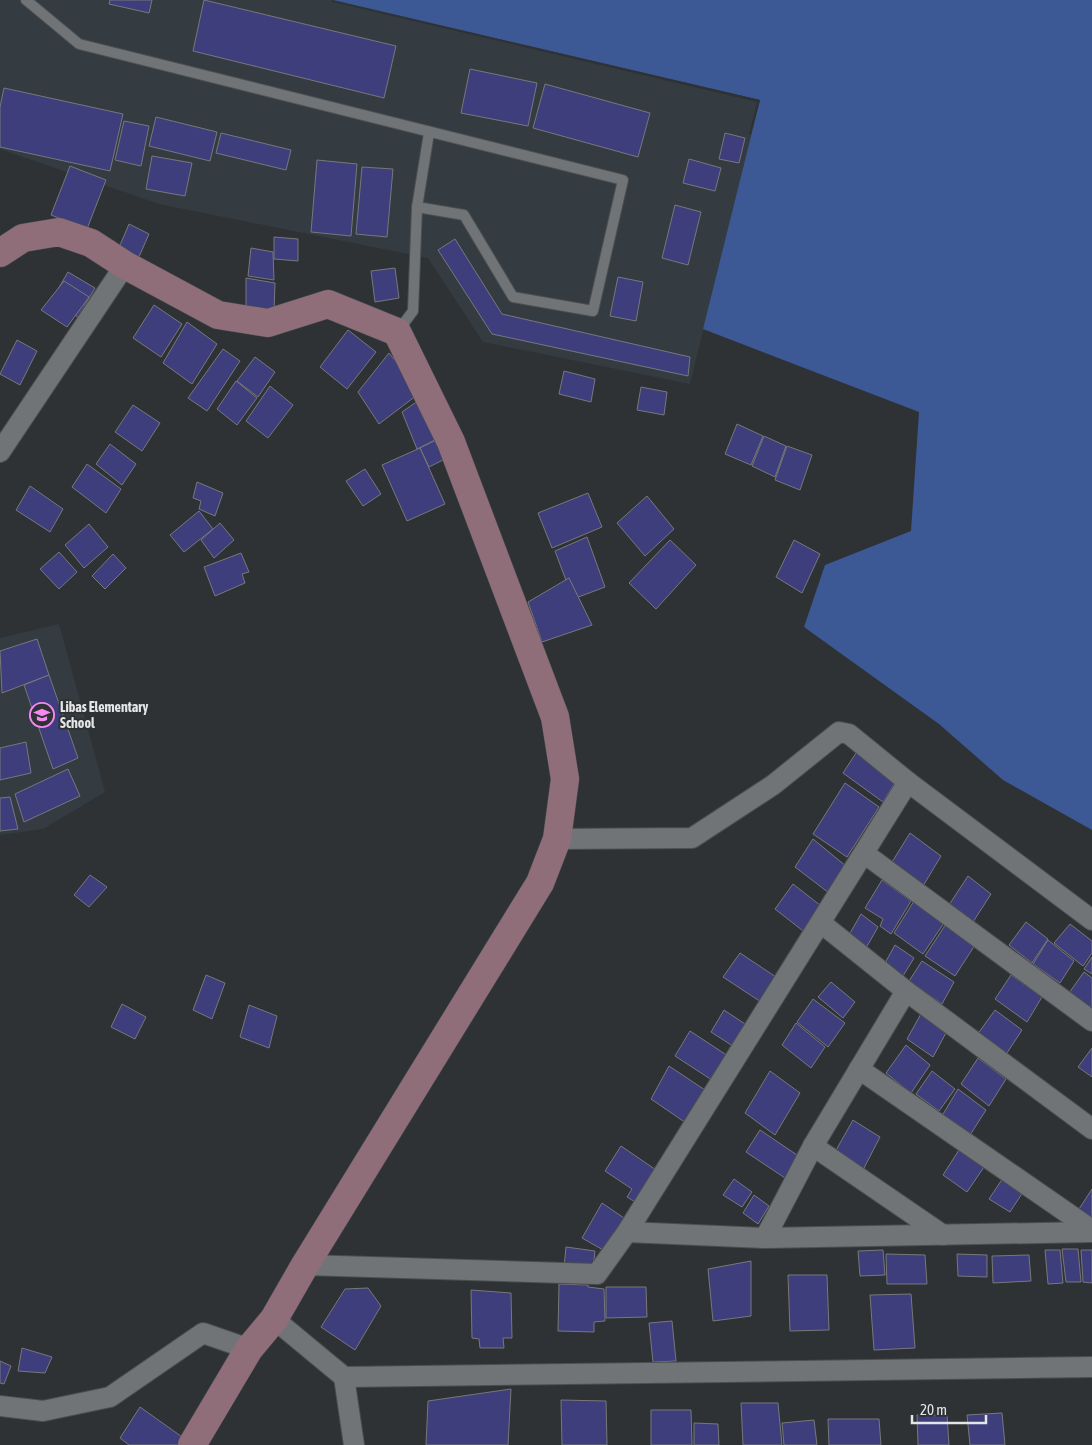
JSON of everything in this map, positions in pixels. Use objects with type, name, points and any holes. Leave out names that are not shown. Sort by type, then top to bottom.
[{"type":"street","points":[[0,253],[23,238],[59,232],[91,242],[125,265],[218,315],[268,324],[328,304],[397,332],[451,442],[555,716],[566,779],[557,839],[540,883],[305,1264],[274,1319],[249,1350],[192,1445]]},
{"type":"street","points":[[0,452],[125,265]]},
{"type":"street","points":[[557,839],[692,838],[774,785],[840,732],[849,734],[908,782],[1092,920]]},
{"type":"street","points":[[305,1264],[597,1274],[628,1232],[865,854],[908,782]]},
{"type":"street","points":[[865,854],[1092,1021]]},
{"type":"street","points":[[821,922],[906,992],[1092,1130]]},
{"type":"street","points":[[765,1238],[812,1146],[906,992]]},
{"type":"street","points":[[859,1069],[1092,1231]]},
{"type":"street","points":[[812,1146],[943,1235]]},
{"type":"street","points":[[628,1232],[765,1238],[1092,1231]]},
{"type":"street","points":[[274,1319],[344,1377],[1092,1367]]},
{"type":"street","points":[[0,1406],[43,1411],[110,1398],[203,1333],[249,1350]]},
{"type":"street","points":[[344,1377],[354,1445]]},
{"type":"lane","points":[[26,0],[79,44],[623,180],[593,311],[513,297],[464,215],[417,207]]},
{"type":"lane","points":[[397,332],[412,311],[417,207],[429,133]]},
{"type":"shaded area","points":[[0,0],[333,0],[760,100],[690,384],[483,342],[428,258],[159,204],[0,149]]},
{"type":"shaded area","name":"Libas Elementary School","points":[[59,624],[105,792],[43,829],[0,835],[0,638]]},
{"type":"water","points":[[333,0],[1092,0],[1092,830],[1003,780],[939,724],[804,627],[825,565],[911,531],[919,412],[703,329],[760,100]]},
{"type":"pier","points":[[331,0],[760,100],[751,134],[749,134],[757,102]]},
{"type":"building","points":[[110,0],[152,0],[149,13],[109,4]]},
{"type":"building","points":[[204,0],[396,46],[384,98],[193,51]]},
{"type":"building","points":[[470,69],[537,83],[528,126],[461,113]]},
{"type":"building","points":[[545,84],[650,113],[638,157],[533,128]]},
{"type":"building","points":[[4,88],[123,114],[110,171],[0,147],[0,107]]},
{"type":"building","points":[[156,117],[217,132],[210,161],[149,146]]},
{"type":"building","points":[[124,121],[149,126],[141,166],[115,160]]},
{"type":"building","points":[[221,133],[291,150],[286,170],[216,153]]},
{"type":"building","points":[[725,133],[745,138],[739,163],[719,159]]},
{"type":"building","points":[[152,156],[192,163],[185,196],[146,189]]},
{"type":"building","points":[[689,159],[721,168],[715,191],[683,183]]},
{"type":"building","points":[[317,160],[357,164],[351,236],[311,232]]},
{"type":"building","points":[[70,166],[106,180],[87,229],[51,215]]},
{"type":"building","points":[[362,167],[393,169],[387,237],[356,234]]},
{"type":"building","points":[[675,205],[701,212],[688,265],[662,258]]},
{"type":"building","points":[[129,224],[149,234],[138,259],[118,250]]},
{"type":"building","points":[[274,237],[298,239],[298,261],[274,259]]},
{"type":"building","points":[[455,239],[502,314],[690,357],[688,376],[492,334],[438,250]]},
{"type":"building","points":[[251,248],[273,252],[274,280],[248,276]]},
{"type":"building","points":[[395,268],[399,298],[375,302],[371,271]]},
{"type":"building","points":[[68,272],[95,288],[78,317],[51,301]]},
{"type":"building","points":[[618,277],[643,282],[636,321],[610,316]]},
{"type":"building","points":[[246,278],[275,283],[274,312],[246,308]]},
{"type":"building","points":[[64,281],[89,297],[67,327],[41,310]]},
{"type":"building","points":[[154,305],[182,324],[161,357],[133,338]]},
{"type":"building","points":[[187,322],[217,344],[192,384],[163,363]]},
{"type":"building","points":[[348,330],[376,352],[347,389],[320,367]]},
{"type":"building","points":[[17,340],[37,351],[20,385],[0,374]]},
{"type":"building","points":[[223,349],[240,361],[207,411],[188,398]]},
{"type":"building","points":[[389,353],[421,392],[379,424],[358,392]]},
{"type":"building","points":[[255,357],[275,372],[258,397],[237,381]]},
{"type":"building","points":[[564,371],[595,379],[591,402],[559,394]]},
{"type":"building","points":[[236,381],[257,398],[237,425],[217,409]]},
{"type":"building","points":[[270,386],[293,405],[268,438],[246,421]]},
{"type":"building","points":[[641,387],[667,392],[664,415],[637,410]]},
{"type":"building","points":[[425,396],[443,436],[417,449],[402,412]]},
{"type":"building","points":[[133,405],[160,423],[142,451],[115,432]]},
{"type":"building","points":[[737,424],[763,436],[751,465],[725,454]]},
{"type":"building","points":[[444,436],[453,455],[429,467],[420,448]]},
{"type":"building","points":[[764,436],[786,446],[775,477],[752,466]]},
{"type":"building","points":[[110,444],[136,464],[122,485],[96,464]]},
{"type":"building","points":[[787,446],[812,455],[800,490],[775,480]]},
{"type":"building","points":[[420,448],[445,504],[407,521],[382,465]]},
{"type":"building","points":[[87,464],[121,489],[106,513],[72,487]]},
{"type":"building","points":[[365,469],[381,494],[363,506],[346,481]]},
{"type":"building","points":[[197,482],[223,493],[215,516],[199,509],[201,501],[193,498]]},
{"type":"building","points":[[30,486],[63,509],[50,532],[16,510]]},
{"type":"building","points":[[588,493],[602,527],[552,548],[538,513]]},
{"type":"building","points":[[647,496],[674,529],[645,556],[617,523]]},
{"type":"building","points":[[199,511],[213,529],[184,552],[170,535]]},
{"type":"building","points":[[220,523],[234,540],[214,558],[201,540]]},
{"type":"building","points":[[89,524],[108,547],[84,568],[65,545]]},
{"type":"building","points":[[587,537],[605,587],[573,599],[555,551]]},
{"type":"building","points":[[670,540],[696,565],[656,609],[629,583]]},
{"type":"building","points":[[794,540],[820,554],[802,593],[776,577]]},
{"type":"building","points":[[59,552],[77,572],[59,589],[40,569]]},
{"type":"building","points":[[241,553],[249,572],[242,574],[245,583],[215,596],[204,567]]},
{"type":"building","points":[[113,554],[126,568],[105,589],[92,576]]},
{"type":"building","points":[[569,578],[592,625],[542,642],[528,602]]},
{"type":"building","points":[[37,639],[49,675],[2,693],[0,651]]},
{"type":"building","points":[[49,675],[78,758],[53,769],[24,685]]},
{"type":"building","points":[[26,742],[31,773],[0,780],[0,748]]},
{"type":"building","points":[[858,750],[897,779],[883,802],[843,773]]},
{"type":"building","points":[[68,769],[80,796],[24,822],[15,794]]},
{"type":"building","points":[[845,783],[879,807],[847,857],[813,834]]},
{"type":"building","points":[[10,797],[18,829],[0,831],[0,798]]},
{"type":"building","points":[[910,833],[941,856],[923,886],[892,862]]},
{"type":"building","points":[[813,839],[847,867],[829,893],[795,867]]},
{"type":"building","points":[[90,875],[107,887],[89,907],[74,895]]},
{"type":"building","points":[[968,876],[991,894],[973,922],[949,905]]},
{"type":"building","points":[[882,880],[911,901],[891,934],[880,926],[883,919],[865,908]]},
{"type":"building","points":[[793,884],[825,909],[807,934],[775,909]]},
{"type":"building","points":[[914,901],[944,923],[923,954],[894,933]]},
{"type":"building","points":[[861,914],[878,927],[866,948],[849,935]]},
{"type":"building","points":[[1026,922],[1048,939],[1032,963],[1009,945]]},
{"type":"building","points":[[946,924],[975,945],[955,976],[925,956]]},
{"type":"building","points":[[1070,924],[1092,941],[1092,953],[1083,966],[1054,943]]},
{"type":"building","points":[[1048,940],[1074,961],[1060,983],[1033,964]]},
{"type":"building","points":[[895,945],[914,958],[903,976],[885,963]]},
{"type":"building","points":[[740,953],[779,979],[764,1004],[723,977]]},
{"type":"building","points":[[1092,957],[1092,974],[1084,969]]},
{"type":"building","points":[[922,961],[954,982],[942,1004],[909,981]]},
{"type":"building","points":[[1084,972],[1092,978],[1092,1011],[1069,993]]},
{"type":"building","points":[[206,975],[225,983],[212,1019],[193,1010]]},
{"type":"building","points":[[1011,975],[1042,997],[1027,1022],[995,999]]},
{"type":"building","points":[[831,982],[855,1002],[843,1018],[818,997]]},
{"type":"building","points":[[813,999],[845,1023],[828,1047],[797,1022]]},
{"type":"building","points":[[122,1004],[146,1017],[135,1039],[111,1027]]},
{"type":"building","points":[[249,1005],[277,1016],[269,1048],[240,1037]]},
{"type":"building","points":[[724,1010],[751,1028],[739,1050],[711,1032]]},
{"type":"building","points":[[995,1010],[1022,1030],[1005,1056],[977,1035]]},
{"type":"building","points":[[922,1012],[948,1029],[933,1057],[907,1039]]},
{"type":"building","points":[[796,1023],[825,1047],[811,1068],[782,1045]]},
{"type":"building","points":[[690,1031],[728,1056],[715,1082],[675,1056]]},
{"type":"building","points":[[906,1045],[930,1065],[911,1093],[886,1073]]},
{"type":"building","points":[[1092,1048],[1092,1077],[1078,1067]]},
{"type":"building","points":[[978,1058],[1006,1079],[989,1106],[961,1084]]},
{"type":"building","points":[[669,1066],[705,1090],[686,1123],[651,1099]]},
{"type":"building","points":[[770,1071],[800,1093],[775,1135],[745,1113]]},
{"type":"building","points":[[932,1071],[955,1089],[939,1111],[916,1094]]},
{"type":"building","points":[[958,1089],[986,1110],[970,1135],[942,1116]]},
{"type":"building","points":[[853,1120],[880,1137],[863,1170],[835,1152]]},
{"type":"building","points":[[760,1130],[800,1157],[788,1180],[746,1152]]},
{"type":"building","points":[[621,1146],[659,1172],[640,1205],[627,1197],[632,1189],[605,1171]]},
{"type":"building","points":[[959,1150],[984,1167],[967,1192],[943,1175]]},
{"type":"building","points":[[1003,1178],[1023,1192],[1010,1212],[989,1199]]},
{"type":"building","points":[[734,1179],[752,1192],[742,1207],[723,1195]]},
{"type":"building","points":[[1092,1189],[1092,1218],[1079,1209]]},
{"type":"building","points":[[754,1195],[769,1206],[758,1224],[743,1213]]},
{"type":"building","points":[[602,1203],[624,1218],[605,1251],[582,1238]]},
{"type":"building","points":[[566,1247],[595,1251],[593,1269],[564,1267]]},
{"type":"building","points":[[1062,1249],[1078,1249],[1081,1282],[1066,1282]]},
{"type":"building","points":[[883,1250],[885,1275],[860,1276],[858,1251]]},
{"type":"building","points":[[1045,1250],[1060,1250],[1063,1283],[1048,1284]]},
{"type":"building","points":[[1081,1250],[1092,1250],[1092,1283],[1083,1282]]},
{"type":"building","points":[[886,1254],[925,1255],[927,1284],[887,1284]]},
{"type":"building","points":[[957,1254],[987,1255],[987,1277],[958,1276]]},
{"type":"building","points":[[1029,1255],[1031,1281],[993,1283],[992,1256]]},
{"type":"building","points":[[751,1261],[751,1316],[713,1321],[708,1269]]},
{"type":"building","points":[[788,1275],[827,1275],[829,1330],[790,1331]]},
{"type":"building","points":[[559,1284],[588,1285],[588,1287],[604,1289],[605,1321],[594,1322],[594,1332],[558,1331]]},
{"type":"building","points":[[606,1287],[646,1287],[647,1317],[606,1318]]},
{"type":"building","points":[[368,1288],[381,1306],[355,1350],[321,1327],[345,1289]]},
{"type":"building","points":[[471,1290],[511,1293],[512,1338],[503,1338],[504,1348],[480,1348],[479,1339],[472,1338]]},
{"type":"building","points":[[911,1294],[915,1348],[874,1350],[870,1295]]},
{"type":"building","points":[[672,1321],[676,1361],[653,1362],[649,1323]]},
{"type":"building","points":[[22,1348],[52,1357],[45,1373],[18,1371]]},
{"type":"building","points":[[0,1361],[11,1366],[4,1384],[0,1383]]},
{"type":"building","points":[[511,1389],[508,1445],[426,1445],[428,1401]]},
{"type":"building","points":[[561,1400],[606,1401],[607,1445],[562,1445]]},
{"type":"building","points":[[741,1403],[778,1403],[782,1445],[743,1445]]},
{"type":"building","points":[[140,1407],[185,1439],[182,1445],[129,1445],[120,1438]]},
{"type":"building","points":[[651,1410],[691,1410],[692,1445],[651,1445]]},
{"type":"building","points":[[1002,1413],[1005,1445],[970,1445],[967,1415]]},
{"type":"building","points":[[917,1415],[947,1415],[949,1445],[918,1445]]},
{"type":"building","points":[[828,1419],[879,1419],[881,1445],[829,1445]]},
{"type":"building","points":[[814,1420],[817,1445],[784,1445],[782,1423]]},
{"type":"building","points":[[694,1423],[718,1424],[719,1445],[694,1445]]},
{"type":"place","name":"Libas Elementary School","points":[[42,715]]}]
